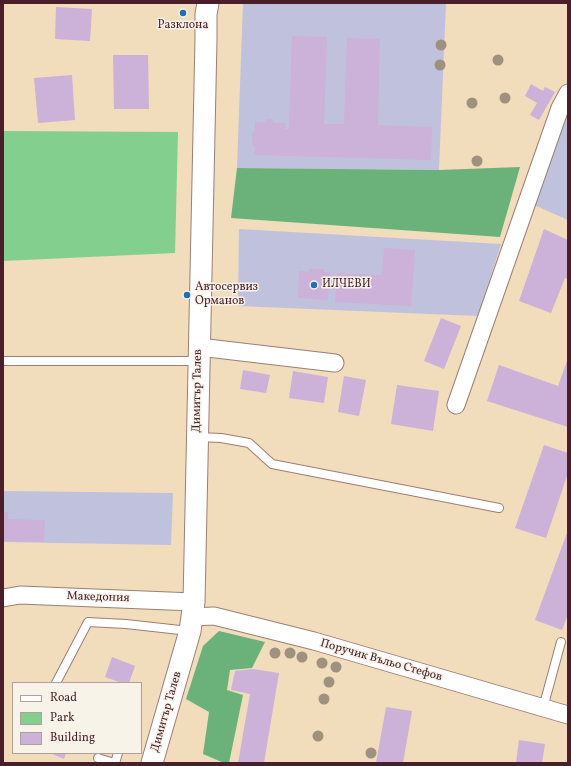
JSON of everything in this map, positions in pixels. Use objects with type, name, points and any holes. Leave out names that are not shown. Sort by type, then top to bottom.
[{"type":"street","name":"Димитър Талев","points":[[152,763],[192,616],[206,39],[204,7]]},
{"type":"street","points":[[456,405],[566,106]]},
{"type":"street","points":[[199,354],[335,363]]},
{"type":"street","name":"Македония","points":[[3,598],[20,595],[192,616]]},
{"type":"street","name":"Поручик Въльо Стефов","points":[[192,616],[214,616],[314,641],[568,715]]},
{"type":"lane","points":[[3,361],[199,354]]},
{"type":"lane","points":[[197,437],[221,438],[249,443],[272,464],[499,508]]},
{"type":"lane","points":[[57,682],[88,622],[126,624],[192,616]]},
{"type":"lane","points":[[543,708],[561,642]]},
{"type":"lane","points":[[98,758],[114,763]]},
{"type":"shaded area","points":[[243,3],[446,3],[439,170],[237,168]]},
{"type":"shaded area","points":[[568,109],[568,220],[534,205]]},
{"type":"shaded area","points":[[239,229],[501,244],[478,316],[238,306]]},
{"type":"shaded area","points":[[3,491],[173,493],[171,545],[3,542]]},
{"type":"green space","points":[[3,131],[178,132],[175,253],[3,261]]},
{"type":"green space","points":[[520,167],[500,237],[231,218],[237,168],[439,170]]},
{"type":"green space","points":[[219,631],[265,642],[252,668],[230,670],[227,690],[243,695],[229,763],[224,763],[203,754],[209,712],[186,699],[203,646]]},
{"type":"building","points":[[56,7],[92,9],[90,41],[55,39]]},
{"type":"building","points":[[292,36],[327,37],[324,124],[344,124],[347,38],[380,39],[378,125],[432,127],[431,160],[254,155],[255,147],[252,144],[252,135],[255,129],[255,122],[265,122],[267,119],[271,119],[275,123],[286,123],[285,129],[289,129]]},
{"type":"building","points":[[113,55],[148,55],[149,109],[114,109]]},
{"type":"building","points":[[72,75],[75,120],[38,123],[34,78]]},
{"type":"building","points":[[531,84],[543,91],[545,87],[555,92],[539,120],[530,115],[537,103],[525,96]]},
{"type":"building","points":[[544,229],[568,240],[568,279],[565,278],[551,313],[519,301]]},
{"type":"building","points":[[384,248],[415,250],[411,306],[335,302],[337,273],[382,275]]},
{"type":"building","name":"ИЛЧЕВИ","points":[[309,269],[324,269],[324,272],[330,272],[328,300],[298,298],[299,271],[309,272]]},
{"type":"building","points":[[441,318],[461,326],[444,369],[424,361]]},
{"type":"building","points":[[568,358],[568,427],[487,401],[499,365],[558,386]]},
{"type":"building","points":[[243,370],[270,375],[266,393],[240,389]]},
{"type":"building","points":[[293,371],[328,377],[324,403],[289,398]]},
{"type":"building","points":[[344,376],[366,380],[359,416],[338,412]]},
{"type":"building","points":[[397,385],[439,391],[433,431],[391,424]]},
{"type":"building","points":[[544,445],[568,453],[568,473],[546,538],[515,528]]},
{"type":"building","points":[[3,512],[8,512],[8,519],[45,520],[44,542],[3,541]]},
{"type":"building","points":[[568,530],[568,614],[562,630],[535,620]]},
{"type":"building","points":[[112,657],[135,666],[129,682],[119,682],[105,677]]},
{"type":"building","points":[[253,669],[279,673],[264,763],[238,763],[250,694],[231,690],[235,671]]},
{"type":"building","points":[[386,707],[412,711],[403,763],[376,763]]},
{"type":"building","points":[[519,740],[545,744],[542,763],[516,763]]},
{"type":"building","points":[[52,754],[66,754],[64,759]]},
{"type":"place","name":"Разклона","points":[[183,13]]},
{"type":"place","name":"ИЛЧЕВИ","points":[[314,285]]},
{"type":"place","name":"Автосервиз Орманов","points":[[187,295]]}]
